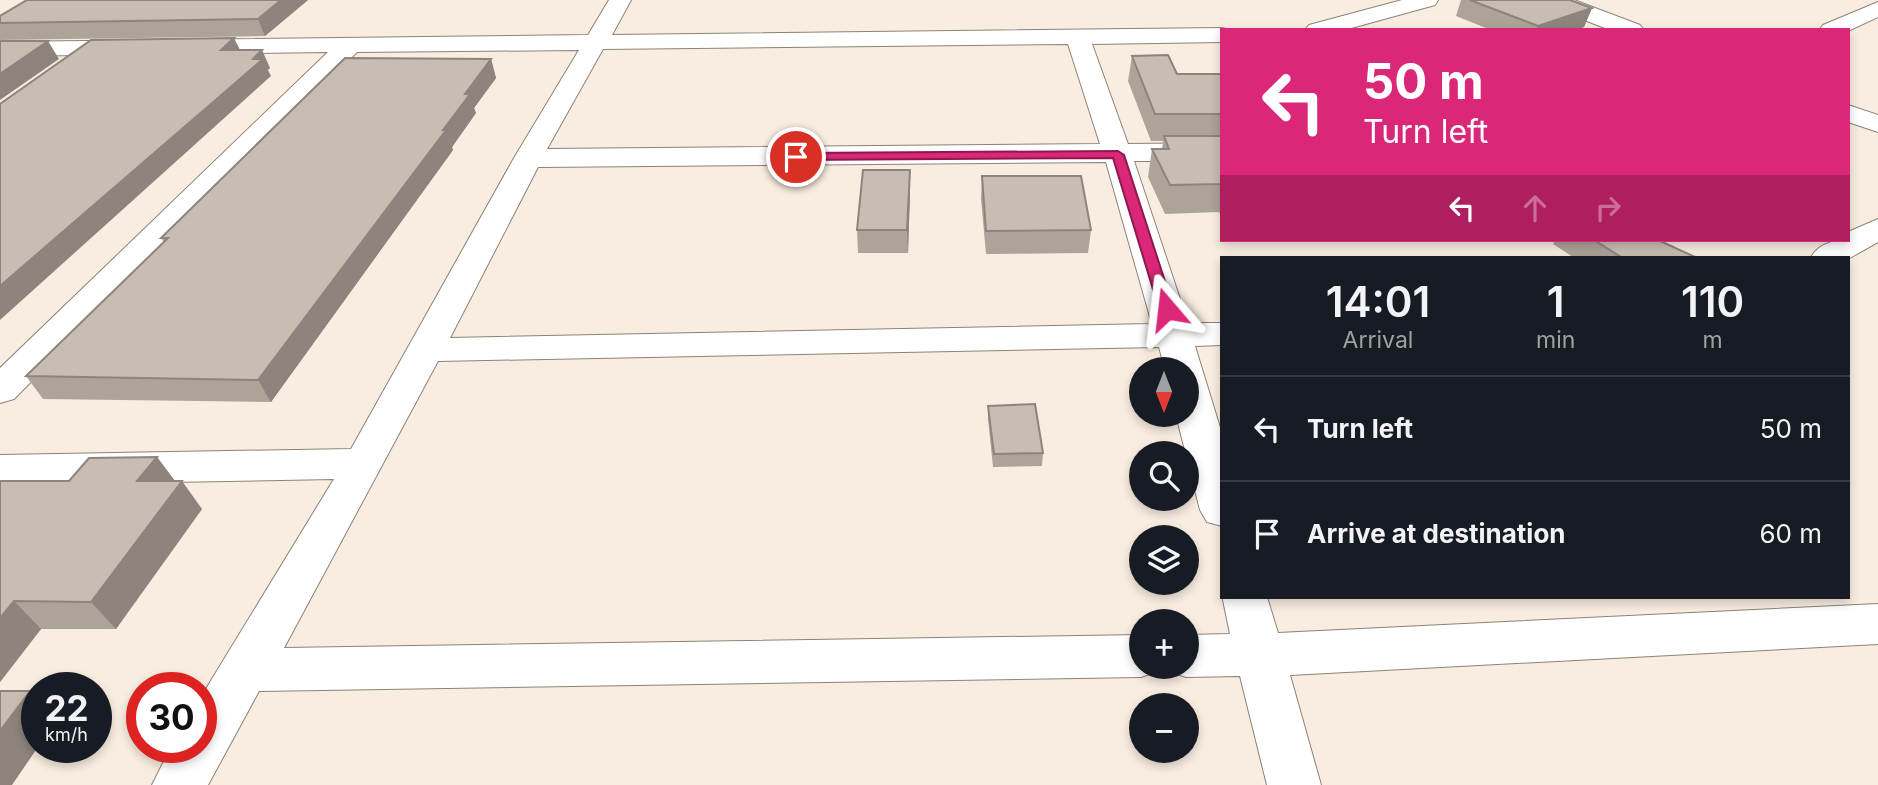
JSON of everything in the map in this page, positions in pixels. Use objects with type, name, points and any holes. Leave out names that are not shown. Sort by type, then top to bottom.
[{"type":"street","points":[[217,718],[364,464],[422,350],[528,158],[620,0]]},
{"type":"street","points":[[1324,28],[1427,0]]},
{"type":"street","points":[[1555,0],[1627,28]]},
{"type":"street","points":[[1835,28],[1878,9]]},
{"type":"street","points":[[0,49],[1220,35]]},
{"type":"street","points":[[1078,38],[1118,155],[1181,357]]},
{"type":"street","points":[[0,390],[351,44]]},
{"type":"street","points":[[62,70],[94,48]]},
{"type":"street","points":[[1850,114],[1878,124]]},
{"type":"street","points":[[528,158],[1220,152]]},
{"type":"street","points":[[1829,256],[1878,229]]},
{"type":"street","points":[[422,350],[1220,334]]},
{"type":"street","points":[[1199,426],[1220,503]]},
{"type":"street","points":[[0,470],[364,464]]},
{"type":"street","points":[[1245,599],[1294,785]]},
{"type":"street","points":[[1199,656],[1878,624]]},
{"type":"street","points":[[244,670],[1129,656]]},
{"type":"street","points":[[179,785],[192,763]]},
{"type":"building","points":[[27,0],[281,0],[258,19],[0,23],[0,16]]},
{"type":"building","points":[[1470,0],[1570,0],[1592,8],[1538,26]]},
{"type":"building","points":[[234,38],[221,50],[262,50],[253,59],[263,59],[0,286],[0,104],[91,40]]},
{"type":"building","points":[[0,41],[48,41],[0,74]]},
{"type":"building","points":[[1168,55],[1177,74],[1220,74],[1220,114],[1155,114],[1132,56]]},
{"type":"building","points":[[345,58],[491,59],[465,94],[470,94],[443,130],[446,130],[258,380],[26,376],[168,238],[161,238]]},
{"type":"building","points":[[1164,136],[1220,136],[1220,184],[1170,185],[1152,149],[1169,149]]},
{"type":"building","points":[[863,170],[910,170],[907,230],[857,230]]},
{"type":"building","points":[[982,176],[1081,176],[1091,230],[986,231]]},
{"type":"building","points":[[1597,242],[1662,242],[1693,256],[1619,256]]},
{"type":"building","points":[[1035,404],[1043,453],[994,454],[988,406]]},
{"type":"building","points":[[157,457],[137,481],[182,481],[91,602],[14,601],[0,618],[0,481],[69,481],[89,458]]},
{"type":"building","points":[[0,691],[21,691],[21,703],[0,731]]},
{"type":"route","points":[[796,157],[1118,155],[1167,309]]}]
